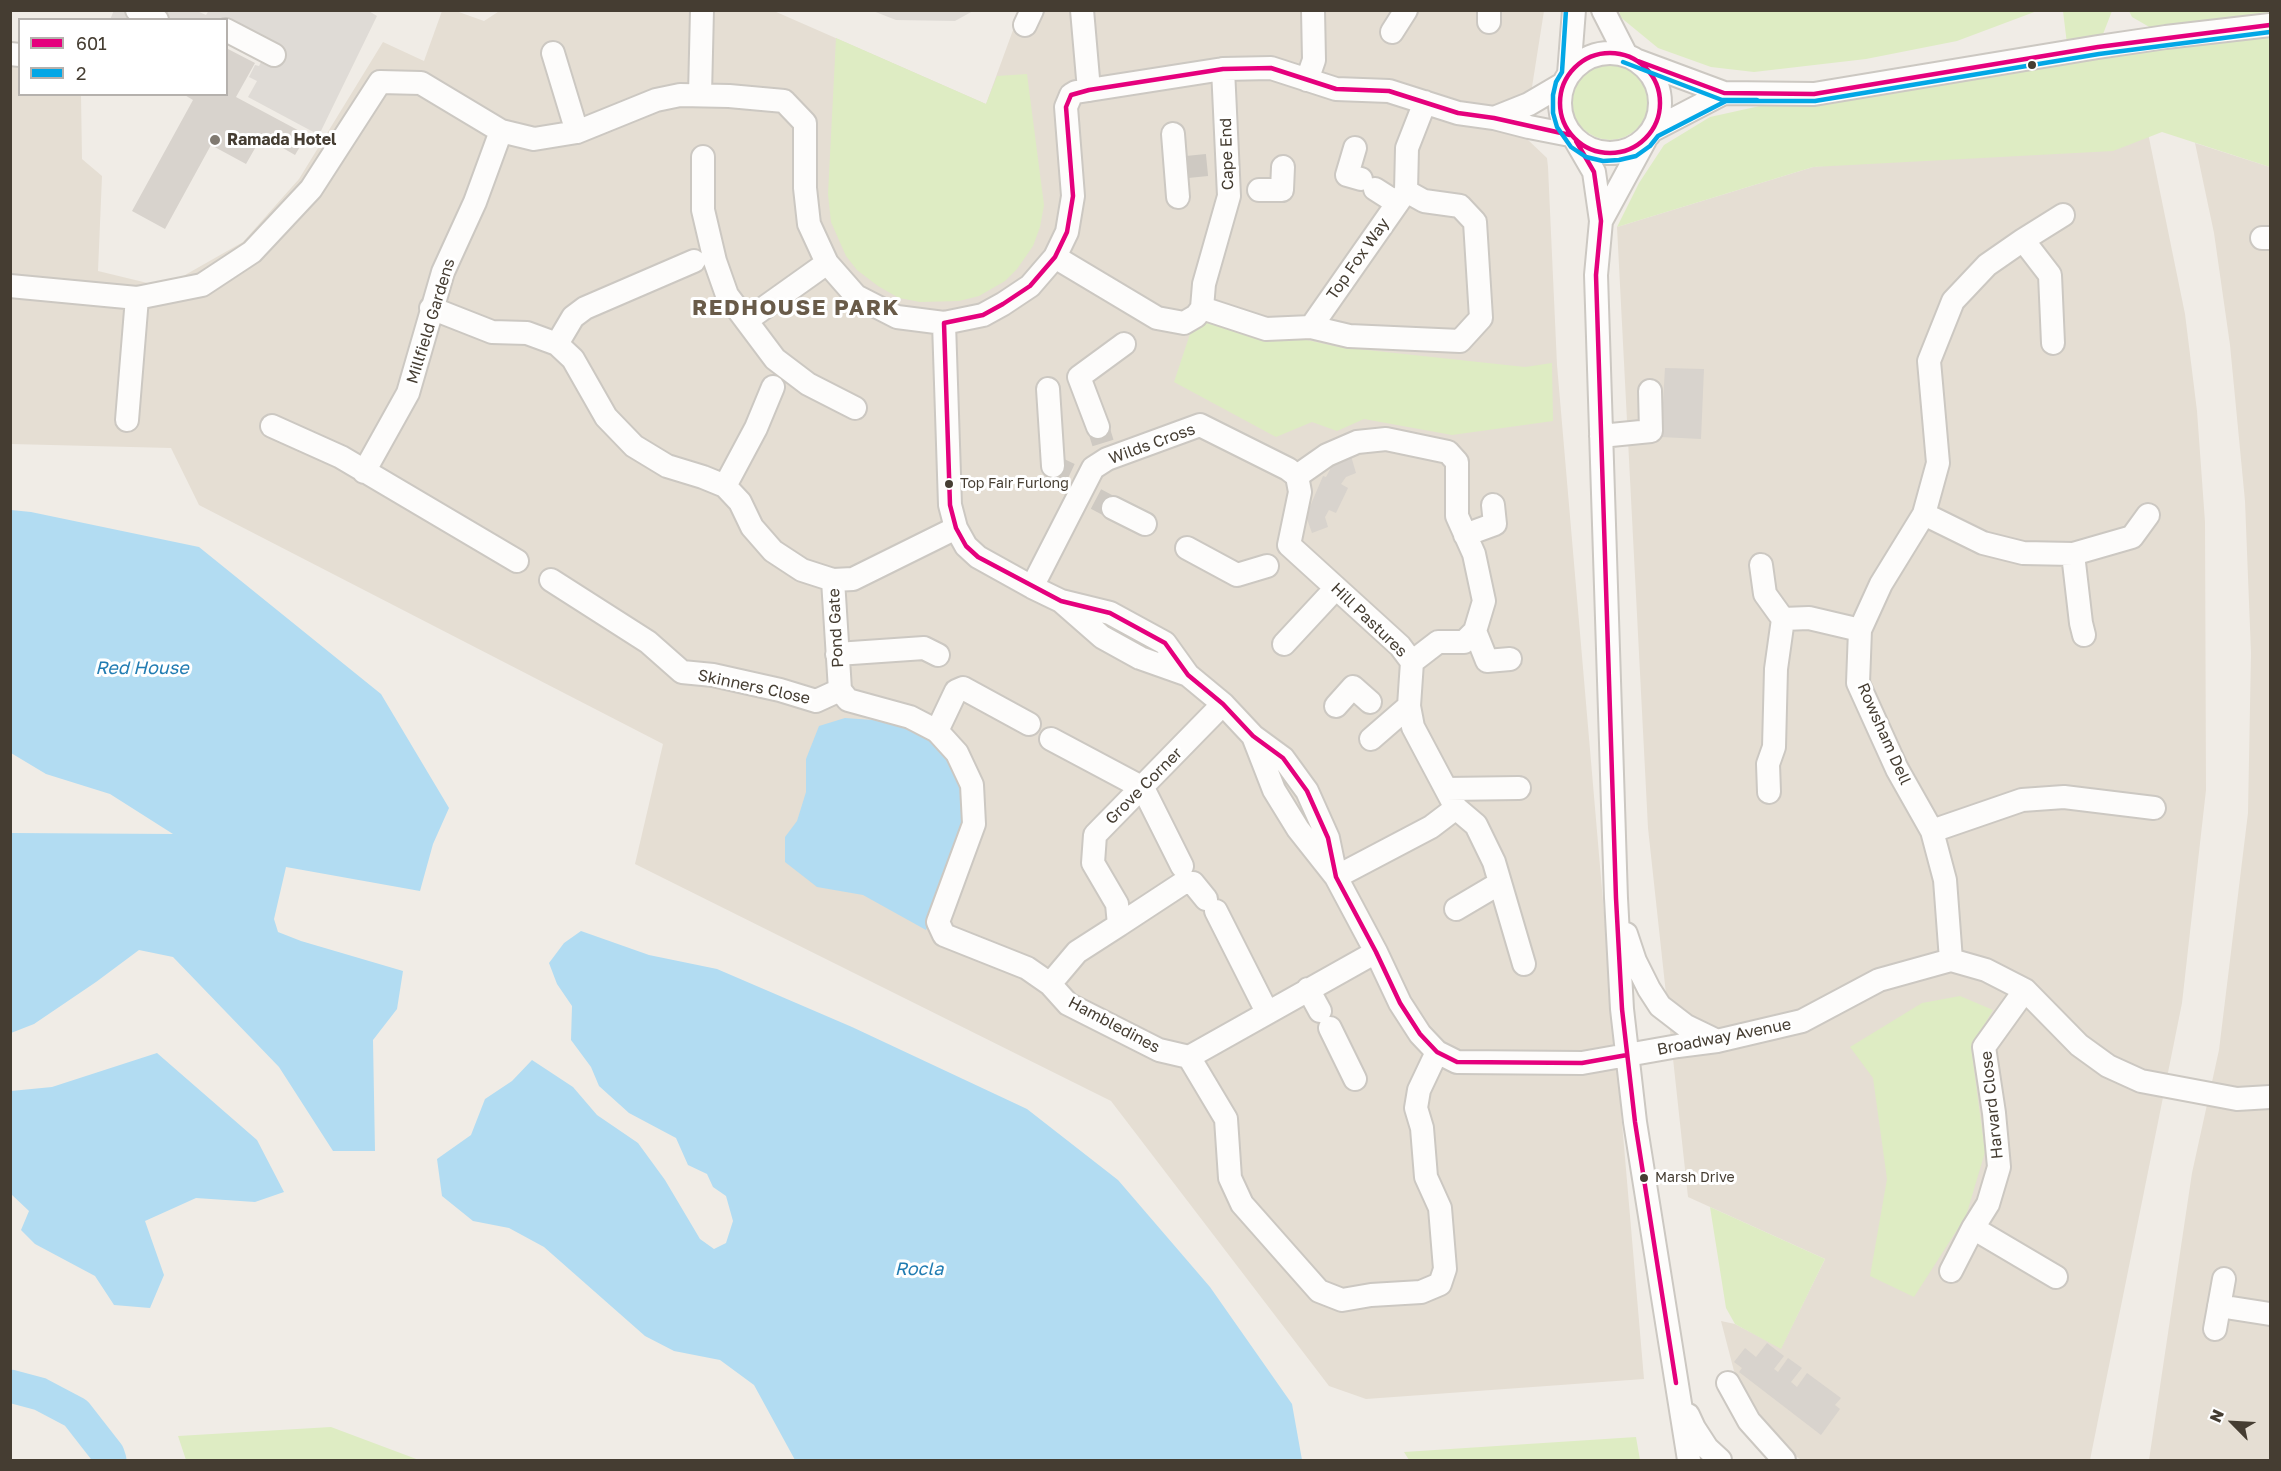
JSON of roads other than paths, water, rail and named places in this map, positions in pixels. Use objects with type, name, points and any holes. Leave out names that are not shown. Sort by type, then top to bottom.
[{"type":"street","points":[[137,10],[153,18]]},
{"type":"street","points":[[700,95],[702,10]]},
{"type":"street","points":[[1082,10],[1089,90]]},
{"type":"street","points":[[1307,80],[1314,60],[1313,10]]},
{"type":"street","points":[[1392,32],[1406,10]]},
{"type":"street","points":[[1574,10],[1566,79],[1560,97],[1560,111],[1563,123],[1594,172],[1601,221],[1596,275],[1616,898],[1622,1009],[1635,1122],[1689,1461]]},
{"type":"street","points":[[1601,221],[1659,116],[1660,100],[1657,85],[1649,71],[1632,58],[1603,10]]},
{"type":"street","points":[[1494,118],[1529,104],[1566,79],[1580,62],[1594,55],[1610,53],[1632,58],[1724,93],[1814,94],[2098,47],[2271,25]]},
{"type":"street","points":[[228,31],[274,55]]},
{"type":"street","points":[[553,53],[577,132]]},
{"type":"street","points":[[10,286],[137,298],[202,285],[252,252],[311,189],[380,82],[422,83],[501,131],[534,139],[577,132],[656,100],[680,95],[784,101],[805,123],[804,188],[809,224],[827,263],[856,296],[897,317],[944,323],[983,315],[1003,304],[1030,286],[1055,257],[1067,232],[1073,196],[1066,107],[1071,95],[1089,90],[1223,69],[1271,68],[1336,89],[1389,91],[1458,113],[1494,118],[1573,138],[1596,152],[1618,153],[1633,149],[1649,135],[1724,93]]},
{"type":"street","name":"Cape End","points":[[1223,69],[1199,165],[1242,190]]},
{"type":"street","points":[[1401,197],[1407,148],[1425,102]]},
{"type":"street","name":"Millfield Gardens","points":[[364,472],[408,393],[442,272],[476,202],[501,131]]},
{"type":"street","points":[[1173,134],[1199,165],[1178,197]]},
{"type":"street","points":[[1055,257],[1157,318],[1184,323],[1196,316],[1203,308],[1266,329],[1311,327],[1349,336],[1460,341],[1481,318],[1475,222],[1460,206],[1401,197],[1347,175],[1355,148]]},
{"type":"street","points":[[703,157],[703,210],[715,261],[727,295],[775,359],[808,384],[855,408]]},
{"type":"street","points":[[1242,190],[1282,190],[1282,167]]},
{"type":"street","name":"Cape End","points":[[1203,308],[1204,284],[1229,196],[1242,190]]},
{"type":"street","name":"Top Fox Way","points":[[1311,327],[1401,197]]},
{"type":"street","name":"Rowsham Dell","points":[[1951,960],[1945,880],[1932,831],[1897,770],[1858,683],[1860,630],[1881,584],[1924,514],[1938,464],[1929,361],[1953,301],[1987,265],[2063,215]]},
{"type":"street","points":[[2023,240],[2050,275],[2053,343]]},
{"type":"street","points":[[557,344],[573,317],[585,308],[694,261]]},
{"type":"street","points":[[747,320],[827,263]]},
{"type":"street","points":[[127,420],[137,298]]},
{"type":"street","points":[[431,308],[492,332],[527,333],[557,344],[573,359],[606,417],[634,446],[667,466],[725,486],[740,502],[752,527],[773,551],[802,570],[833,580]]},
{"type":"street","points":[[944,323],[950,505],[956,528],[966,546],[978,557],[1032,587],[1061,601],[1110,613],[1165,643],[1188,675],[1223,704],[1253,735],[1274,790],[1298,829],[1336,877],[1376,951],[1400,1003],[1420,1034],[1437,1052],[1457,1062],[1582,1063],[1627,1055]]},
{"type":"street","points":[[1103,443],[1079,377],[1124,344]]},
{"type":"street","points":[[725,486],[756,428],[773,387]]},
{"type":"street","points":[[1048,389],[1084,487],[1145,524]]},
{"type":"street","points":[[1601,436],[1651,431],[1650,391]]},
{"type":"street","name":"Wilds Cross","points":[[1032,587],[1084,487],[1103,443],[1200,425],[1288,469],[1297,476]]},
{"type":"street","points":[[272,426],[340,457],[517,561]]},
{"type":"street","points":[[1187,548],[1237,574],[1278,555],[1300,492],[1297,476],[1327,455],[1357,442],[1386,439],[1448,452],[1457,462],[1457,516],[1474,554],[1484,601],[1475,631],[1464,642],[1438,642],[1412,662]]},
{"type":"street","points":[[1465,535],[1495,524],[1493,505]]},
{"type":"street","points":[[1924,514],[1983,543],[2023,553],[2073,554],[2132,537],[2148,515]]},
{"type":"street","name":"Pond Gate","points":[[844,695],[837,654],[833,580],[853,579],[956,528]]},
{"type":"street","points":[[2073,554],[2084,635]]},
{"type":"street","name":"Hill Pastures","points":[[1278,555],[1336,588],[1400,646],[1412,662],[1409,706],[1413,727],[1451,798],[1476,825],[1494,862],[1524,964]]},
{"type":"street","points":[[1761,565],[1766,594],[1783,619],[1776,669],[1774,747],[1768,764],[1769,792]]},
{"type":"street","name":"Skinners Close","points":[[550,580],[648,642],[682,672],[713,675],[780,690],[816,701],[844,695]]},
{"type":"street","points":[[1284,645],[1336,588]]},
{"type":"street","points":[[1783,619],[1809,618],[1860,630]]},
{"type":"street","points":[[1475,631],[1487,661],[1510,659]]},
{"type":"street","points":[[837,654],[924,648],[938,655]]},
{"type":"street","points":[[1336,706],[1353,687],[1381,713]]},
{"type":"street","points":[[937,731],[956,690],[963,688],[1029,723]]},
{"type":"street","name":"Hambledines","points":[[844,695],[910,717],[937,731],[957,753],[972,785],[974,825],[938,922],[944,935],[1027,968],[1050,984],[1068,1004],[1159,1050],[1189,1057]]},
{"type":"street","name":"Grove Corner","points":[[1119,925],[1117,904],[1093,863],[1095,836],[1223,704]]},
{"type":"street","points":[[1381,713],[1409,706]]},
{"type":"street","points":[[1371,739],[1381,713]]},
{"type":"street","points":[[1052,739],[1143,788],[1182,866]]},
{"type":"street","points":[[1336,877],[1431,826],[1451,798],[1519,788]]},
{"type":"street","points":[[1932,831],[2022,800],[2064,797],[2154,807]]},
{"type":"street","points":[[1050,984],[1077,952],[1184,883],[1193,883],[1211,905],[1267,1012]]},
{"type":"street","points":[[1456,909],[1500,883]]},
{"type":"street","points":[[1616,898],[1635,961],[1648,989],[1660,1006],[1686,1026],[1717,1041]]},
{"type":"street","points":[[1376,951],[1189,1057],[1226,1119],[1230,1178],[1242,1204],[1319,1291],[1342,1300],[1371,1295],[1421,1292],[1440,1284],[1445,1269],[1440,1208],[1426,1177],[1422,1128],[1416,1108],[1419,1090],[1437,1052]]},
{"type":"street","points":[[1951,960],[1986,970],[2025,990],[2079,1045],[2108,1066],[2141,1081],[2237,1099],[2271,1096]]},
{"type":"street","name":"Broadway Avenue","points":[[1627,1055],[1717,1041],[1802,1021],[1880,980],[1951,960]]},
{"type":"street","points":[[1308,989],[1355,1079]]},
{"type":"street","name":"Harvard Close","points":[[1951,1271],[1988,1204],[1999,1167],[1984,1047],[2025,990]]},
{"type":"street","points":[[1973,1228],[2056,1277]]},
{"type":"street","points":[[2214,1329],[2224,1279]]},
{"type":"street","points":[[2219,1306],[2271,1314]]},
{"type":"street","points":[[1728,1383],[1749,1420],[1784,1461]]},
{"type":"street","points":[[1678,1391],[1694,1428],[1707,1448],[1720,1461]]},
{"type":"water","name":"Red House","points":[[11,510],[31,512],[199,547],[381,694],[449,808],[433,844],[420,891],[286,867],[274,919],[278,932],[403,971],[397,1009],[373,1040],[375,1151],[333,1151],[279,1067],[173,957],[139,950],[34,1024],[11,1033],[11,833],[173,834],[110,794],[46,774],[11,753]]},
{"type":"water","points":[[845,718],[901,722],[947,746],[966,784],[964,845],[926,930],[863,895],[817,887],[785,862],[785,837],[797,821],[806,792],[806,759],[819,726]]},
{"type":"water","name":"Rocla","points":[[581,931],[649,955],[717,969],[852,1027],[1027,1109],[1118,1180],[1210,1287],[1292,1404],[1302,1460],[795,1460],[754,1385],[720,1360],[674,1351],[645,1336],[544,1247],[509,1228],[473,1221],[442,1196],[437,1159],[471,1135],[485,1099],[512,1081],[532,1060],[573,1087],[597,1115],[638,1143],[665,1180],[700,1239],[714,1249],[726,1243],[733,1221],[726,1196],[713,1187],[707,1174],[688,1165],[676,1138],[629,1113],[599,1086],[591,1067],[571,1040],[572,1006],[557,984],[549,963],[564,943]]},
{"type":"water","points":[[157,1053],[257,1140],[284,1192],[255,1202],[196,1198],[145,1221],[164,1275],[150,1308],[114,1305],[95,1276],[35,1244],[21,1230],[29,1211],[11,1194],[11,1091],[52,1087]]},
{"type":"waterway","points":[[10,1386],[40,1394],[76,1413],[108,1454],[110,1460]]},
{"type":"tunnel","points":[[1187,167],[1207,165]]},
{"type":"tunnel","points":[[1098,427],[1103,443]]},
{"type":"tunnel","points":[[1053,466],[1070,474]]},
{"type":"tunnel","points":[[1096,499],[1113,508]]},
{"type":"place","name":"Ramada Hotel","points":[[215,140]]},
{"type":"place","name":"Top Fair Furlong","points":[[949,484]]},
{"type":"place","name":"Marsh Drive","points":[[1644,1178]]},
{"type":"district","name":"REDHOUSE PARK","points":[[796,308]]}]
